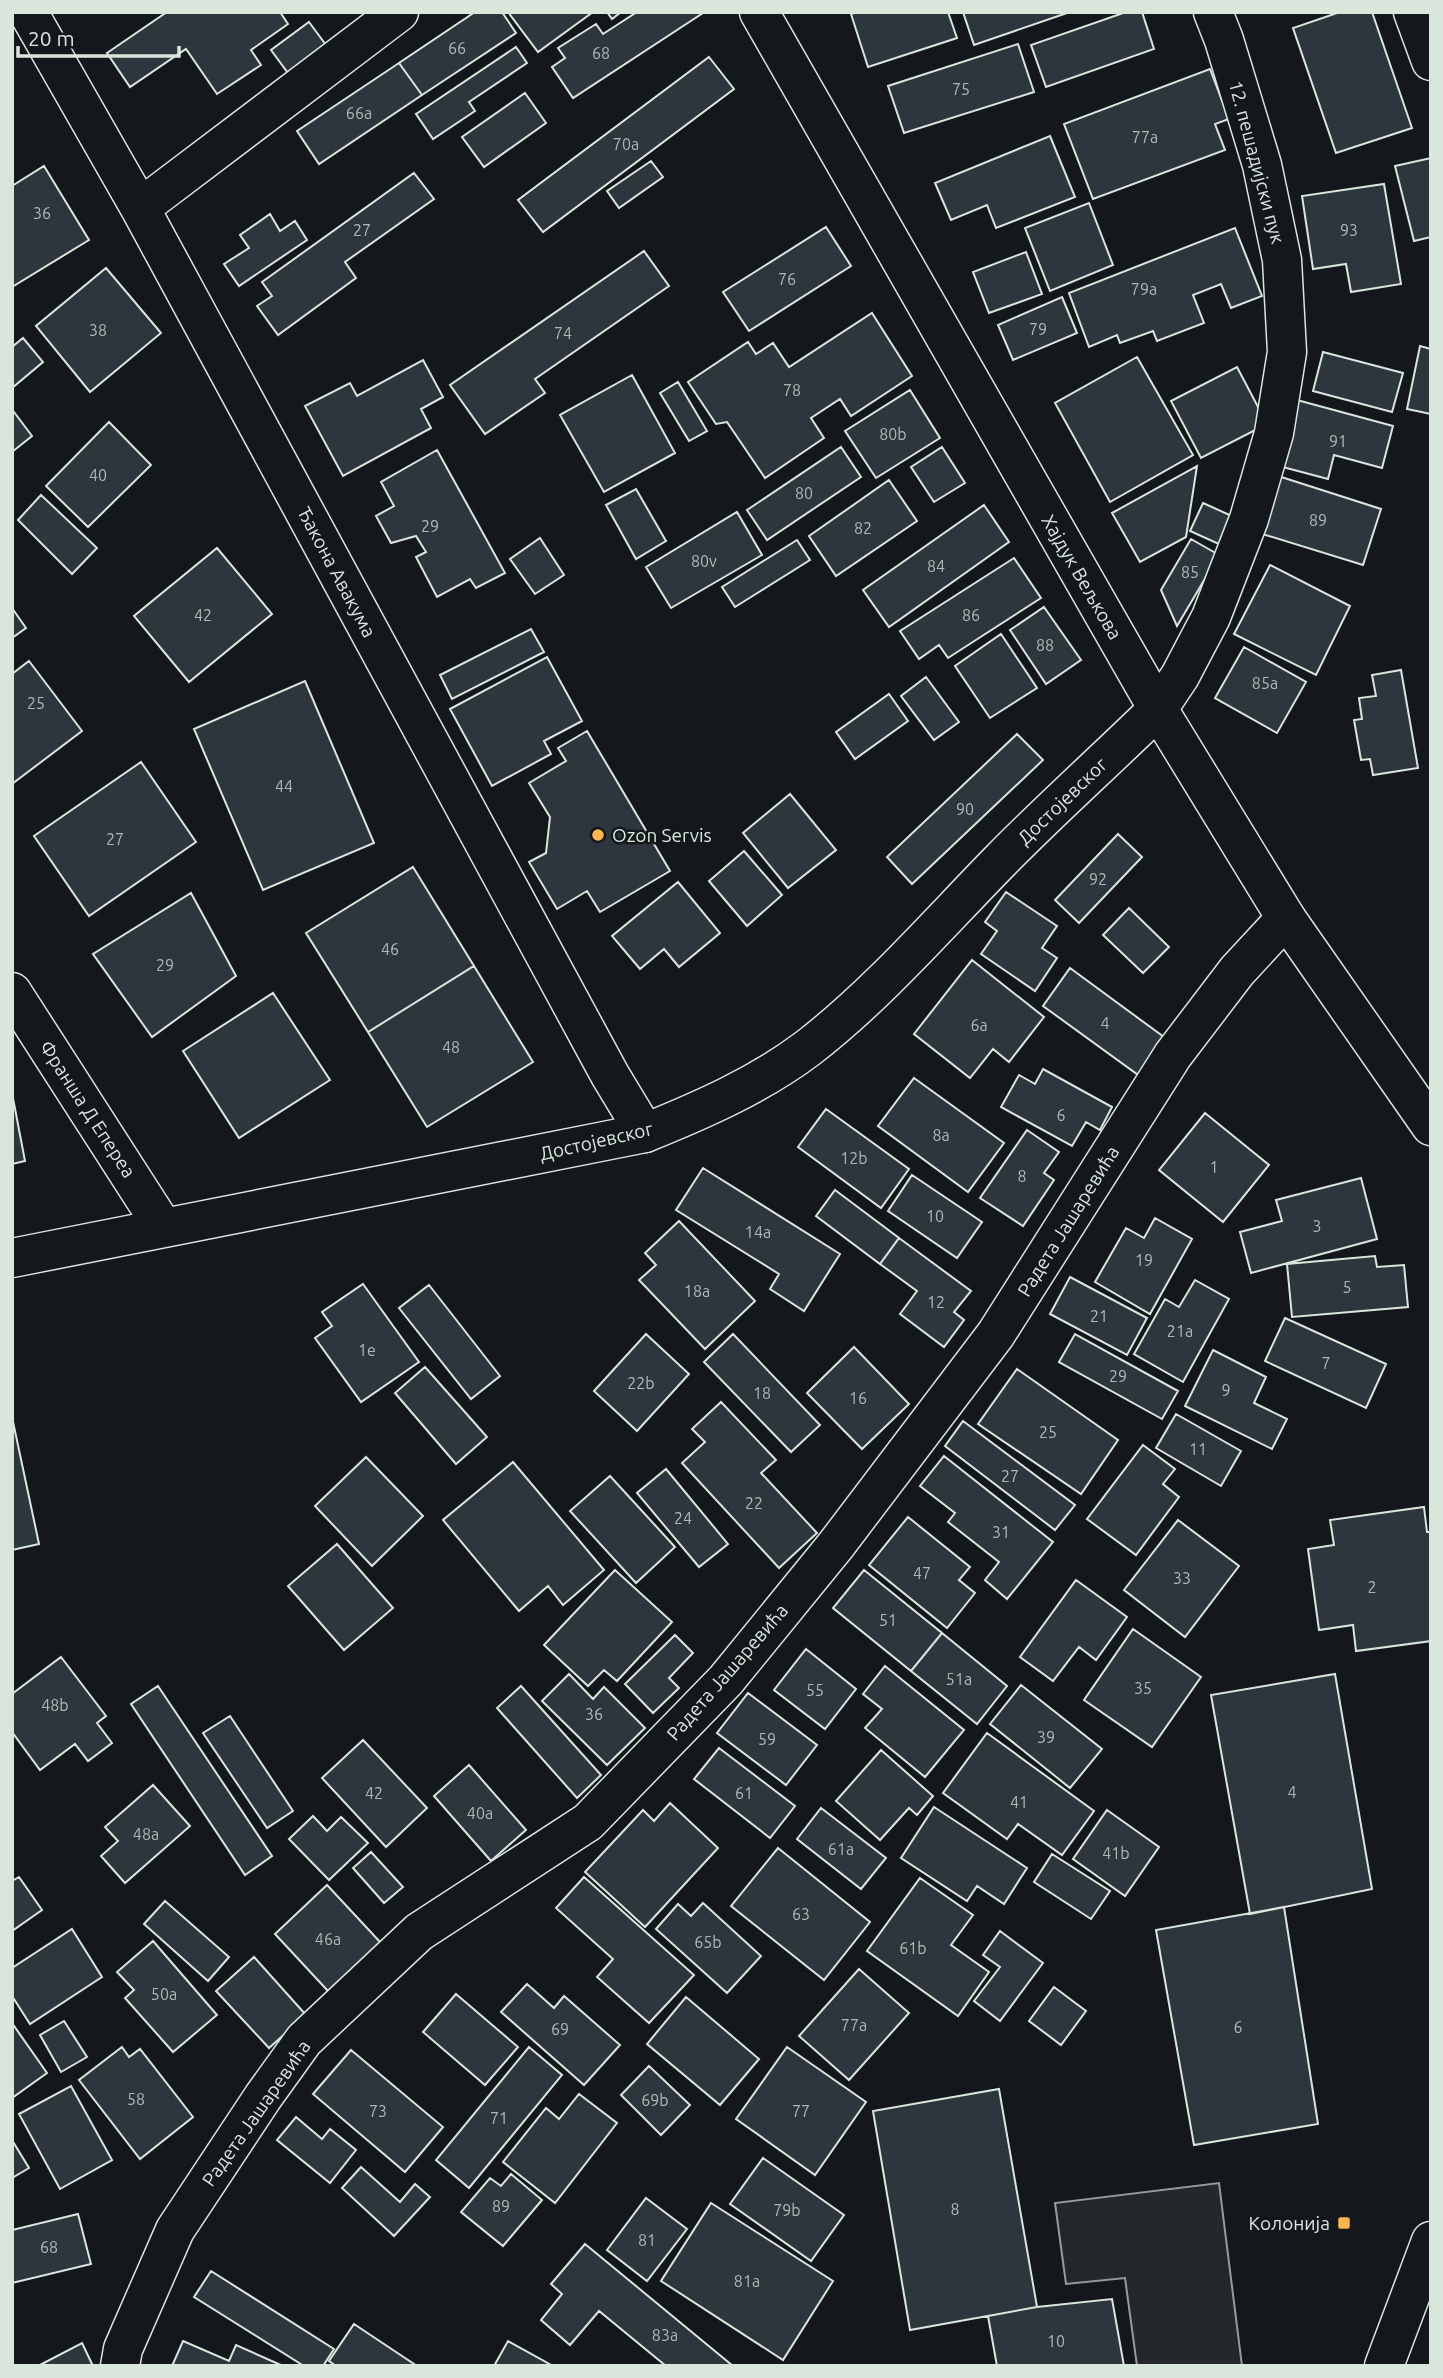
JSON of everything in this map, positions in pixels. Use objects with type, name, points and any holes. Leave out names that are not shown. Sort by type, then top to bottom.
[{"type":"street","name":"Ђакона Авакума","points":[[28,12],[140,208],[610,1075],[645,1133]]},
{"type":"street","points":[[140,208],[399,12]]},
{"type":"street","name":"Хајдук Вељкова","points":[[759,12],[1158,709],[1286,918],[1431,1126]]},
{"type":"street","name":"12. пешадијски пук","points":[[1158,709],[1180,676],[1211,617],[1249,519],[1274,433],[1287,352],[1282,260],[1262,165],[1213,12]]},
{"type":"street","points":[[1413,12],[1431,61]]},
{"type":"street","name":"Достојевског","points":[[12,1258],[645,1133],[706,1108],[760,1080],[816,1041],[851,1012],[1005,856],[1158,709]]},
{"type":"street","name":"Радета Јашаревића","points":[[120,2366],[123,2349],[175,2230],[304,2040],[419,1932],[588,1822],[726,1680],[836,1545],[996,1334],[1173,1055],[1237,971],[1286,918]]},
{"type":"street","name":"Франша Д Епереа","points":[[12,992],[163,1227]]},
{"type":"street","points":[[1384,2366],[1431,2241]]},
{"type":"shaded area","points":[[1219,2183],[1242,2366],[1137,2366],[1125,2278],[1066,2284],[1055,2203]]},
{"type":"building","points":[[167,12],[280,12],[288,24],[251,50],[261,65],[217,94],[186,49],[130,87],[107,53]]},
{"type":"building","points":[[475,12],[502,12],[516,33],[422,95],[399,63]]},
{"type":"building","points":[[508,12],[593,12],[538,52]]},
{"type":"building","points":[[607,12],[621,12],[612,19]]},
{"type":"building","points":[[637,12],[703,13],[573,98],[552,67],[565,58],[558,48],[596,24],[603,34]]},
{"type":"building","points":[[948,12],[957,38],[868,67],[851,14]]},
{"type":"building","points":[[963,12],[1070,12],[974,45]]},
{"type":"building","points":[[1126,12],[1142,12],[1154,49],[1046,87],[1031,45]]},
{"type":"building","points":[[1340,12],[1372,12],[1412,128],[1336,153],[1293,28]]},
{"type":"building","points":[[309,22],[326,45],[288,73],[271,50]]},
{"type":"building","points":[[1018,44],[1034,92],[904,133],[888,86]]},
{"type":"building","points":[[516,47],[527,63],[469,102],[475,111],[433,139],[416,114]]},
{"type":"building","points":[[709,57],[734,89],[543,232],[518,200]]},
{"type":"building","points":[[399,63],[422,95],[319,164],[297,131]]},
{"type":"building","points":[[1210,69],[1229,119],[1215,124],[1225,150],[1093,199],[1064,124]]},
{"type":"building","points":[[525,93],[546,123],[484,167],[462,137]]},
{"type":"building","points":[[1050,136],[1075,197],[996,228],[987,205],[951,220],[935,183]]},
{"type":"building","points":[[1431,158],[1431,237],[1414,241],[1395,166]]},
{"type":"building","points":[[651,161],[663,177],[619,208],[607,191]]},
{"type":"building","points":[[44,166],[89,240],[12,287],[12,186]]},
{"type":"building","points":[[414,173],[434,199],[345,262],[356,278],[278,335],[257,306],[272,296],[262,282]]},
{"type":"building","points":[[1384,184],[1401,284],[1351,292],[1346,264],[1313,269],[1302,196]]},
{"type":"building","points":[[1089,203],[1113,265],[1050,291],[1025,228]]},
{"type":"building","points":[[270,214],[280,231],[295,221],[307,240],[239,286],[224,264],[249,248],[240,235]]},
{"type":"building","points":[[826,227],[851,266],[749,331],[723,292]]},
{"type":"building","points":[[1235,228],[1262,296],[1231,308],[1221,284],[1193,295],[1204,323],[1157,341],[1153,331],[1120,343],[1117,335],[1089,347],[1069,293]]},
{"type":"building","points":[[644,251],[669,286],[535,379],[545,393],[485,434],[450,385]]},
{"type":"building","points":[[1026,252],[1042,294],[989,313],[973,272]]},
{"type":"building","points":[[106,268],[161,333],[90,392],[36,326]]},
{"type":"building","points":[[1062,297],[1077,333],[1013,360],[998,325]]},
{"type":"building","points":[[872,313],[912,376],[851,416],[840,399],[811,418],[824,438],[765,478],[727,422],[716,424],[688,382],[748,342],[756,354],[773,343],[789,367]]},
{"type":"building","points":[[23,338],[43,362],[12,388],[12,347]]},
{"type":"building","points":[[1420,346],[1431,349],[1431,414],[1407,409]]},
{"type":"building","points":[[1323,352],[1403,373],[1392,412],[1313,391]]},
{"type":"building","points":[[1137,357],[1193,455],[1110,502],[1055,403]]},
{"type":"building","points":[[423,360],[443,397],[421,409],[431,428],[343,476],[305,406],[350,383],[357,396]]},
{"type":"building","points":[[1237,367],[1267,424],[1201,458],[1171,401]]},
{"type":"building","points":[[632,375],[675,453],[604,492],[560,415]]},
{"type":"building","points":[[678,382],[707,431],[689,441],[660,393]]},
{"type":"building","points":[[910,390],[940,438],[876,478],[845,431]]},
{"type":"building","points":[[1297,400],[1393,426],[1382,468],[1334,455],[1328,479],[1279,466]]},
{"type":"building","points":[[14,412],[32,436],[12,452],[12,413]]},
{"type":"building","points":[[109,422],[151,465],[88,527],[46,486]]},
{"type":"building","points":[[841,447],[861,477],[767,540],[747,510]]},
{"type":"building","points":[[942,447],[965,483],[934,502],[911,467]]},
{"type":"building","points":[[437,450],[505,573],[476,588],[470,579],[437,597],[416,557],[426,552],[416,536],[391,543],[376,516],[394,506],[381,482]]},
{"type":"building","points":[[1197,466],[1186,537],[1140,562],[1112,513]]},
{"type":"building","points":[[1275,475],[1381,509],[1363,565],[1256,532]]},
{"type":"building","points":[[889,480],[917,521],[836,576],[809,536]]},
{"type":"building","points":[[636,489],[666,541],[636,559],[606,505]]},
{"type":"building","points":[[41,495],[97,548],[72,574],[18,520]]},
{"type":"building","points":[[1203,503],[1234,517],[1221,545],[1190,531]]},
{"type":"building","points":[[984,505],[1009,542],[889,627],[863,590]]},
{"type":"building","points":[[737,512],[762,555],[671,608],[646,567]]},
{"type":"building","points":[[540,538],[564,575],[535,594],[510,559]]},
{"type":"building","points":[[1191,539],[1219,555],[1177,626],[1161,590]]},
{"type":"building","points":[[797,540],[810,560],[735,607],[722,587]]},
{"type":"building","points":[[217,548],[272,614],[189,682],[134,616]]},
{"type":"building","points":[[1014,558],[1041,598],[948,658],[939,645],[919,659],[900,631]]},
{"type":"building","points":[[1270,565],[1350,606],[1316,675],[1234,634]]},
{"type":"building","points":[[1044,607],[1081,660],[1046,684],[1010,630]]},
{"type":"building","points":[[12,608],[26,628],[12,638]]},
{"type":"building","points":[[531,629],[544,652],[452,699],[440,675]]},
{"type":"building","points":[[1001,634],[1037,688],[990,718],[955,666]]},
{"type":"building","points":[[1244,647],[1306,682],[1277,733],[1215,698]]},
{"type":"building","points":[[547,657],[582,721],[544,741],[551,754],[492,786],[450,709]]},
{"type":"building","points":[[29,661],[82,731],[12,784],[12,674]]},
{"type":"building","points":[[1401,670],[1418,768],[1373,775],[1370,759],[1361,760],[1354,720],[1362,719],[1359,698],[1376,696],[1372,675]]},
{"type":"building","points":[[926,677],[959,722],[934,740],[901,696]]},
{"type":"building","points":[[305,681],[374,843],[263,890],[194,729]]},
{"type":"building","points":[[889,694],[908,721],[855,759],[836,732]]},
{"type":"building","name":"Ozon Servis","points":[[587,731],[670,871],[600,912],[587,891],[557,909],[529,862],[546,853],[550,817],[529,783],[566,761],[558,748]]},
{"type":"building","points":[[1017,734],[1043,760],[912,884],[887,857]]},
{"type":"building","points":[[141,762],[196,842],[89,916],[34,836]]},
{"type":"building","points":[[790,794],[836,850],[788,888],[743,833]]},
{"type":"building","points":[[1118,834],[1142,857],[1079,923],[1055,900]]},
{"type":"building","points":[[744,851],[782,895],[747,926],[709,881]]},
{"type":"building","points":[[413,867],[474,966],[368,1032],[306,933]]},
{"type":"building","points":[[678,882],[720,933],[679,967],[664,949],[640,969],[612,936]]},
{"type":"building","points":[[1006,892],[1057,926],[1042,948],[1057,958],[1035,991],[981,954],[997,931],[985,922]]},
{"type":"building","points":[[191,893],[236,976],[152,1037],[93,954]]},
{"type":"building","points":[[1129,908],[1169,947],[1143,973],[1103,935]]},
{"type":"building","points":[[972,960],[1044,1017],[1009,1062],[993,1049],[970,1078],[914,1034]]},
{"type":"building","points":[[474,966],[533,1062],[427,1127],[368,1032]]},
{"type":"building","points":[[1070,968],[1168,1040],[1141,1077],[1043,1006]]},
{"type":"building","points":[[273,993],[330,1080],[239,1138],[183,1051]]},
{"type":"building","points":[[1043,1069],[1112,1107],[1100,1130],[1086,1122],[1072,1146],[1001,1107],[1019,1075],[1035,1084]]},
{"type":"building","points":[[914,1078],[1004,1143],[968,1192],[878,1126]]},
{"type":"building","points":[[12,1093],[25,1161],[12,1164]]},
{"type":"building","points":[[826,1109],[909,1169],[881,1208],[798,1147]]},
{"type":"building","points":[[1205,1113],[1269,1165],[1223,1222],[1159,1170]]},
{"type":"building","points":[[1027,1130],[1059,1152],[1044,1173],[1054,1180],[1023,1226],[980,1198]]},
{"type":"building","points":[[703,1168],[840,1254],[804,1311],[770,1289],[779,1274],[676,1210]]},
{"type":"building","points":[[912,1175],[982,1222],[957,1258],[888,1211]]},
{"type":"building","points":[[1361,1178],[1377,1239],[1251,1273],[1240,1232],[1282,1221],[1276,1200]]},
{"type":"building","points":[[835,1190],[899,1238],[880,1264],[816,1216]]},
{"type":"building","points":[[1155,1218],[1192,1239],[1150,1314],[1095,1282],[1126,1228],[1144,1238]]},
{"type":"building","points":[[679,1221],[755,1301],[705,1349],[639,1280],[656,1265],[645,1253]]},
{"type":"building","points":[[899,1238],[971,1291],[954,1312],[964,1320],[944,1347],[900,1314],[917,1291],[880,1264]]},
{"type":"building","points":[[1375,1256],[1377,1267],[1404,1265],[1408,1307],[1292,1317],[1287,1264]]},
{"type":"building","points":[[1070,1277],[1147,1318],[1127,1355],[1050,1314]]},
{"type":"building","points":[[1195,1280],[1229,1299],[1183,1382],[1134,1354],[1165,1299],[1179,1307]]},
{"type":"building","points":[[363,1284],[419,1362],[361,1402],[315,1338],[332,1326],[322,1312]]},
{"type":"building","points":[[429,1285],[500,1376],[471,1399],[399,1308]]},
{"type":"building","points":[[1285,1318],[1386,1364],[1366,1408],[1265,1361]]},
{"type":"building","points":[[646,1334],[689,1374],[637,1431],[594,1391]]},
{"type":"building","points":[[733,1334],[820,1425],[791,1452],[704,1362]]},
{"type":"building","points":[[1075,1334],[1178,1391],[1162,1419],[1059,1362]]},
{"type":"building","points":[[854,1347],[909,1404],[862,1449],[807,1393]]},
{"type":"building","points":[[1213,1350],[1266,1377],[1254,1403],[1287,1419],[1272,1449],[1185,1406]]},
{"type":"building","points":[[425,1367],[487,1437],[456,1464],[395,1393]]},
{"type":"building","points":[[1017,1369],[1118,1440],[1081,1494],[978,1424]]},
{"type":"building","points":[[721,1402],[776,1460],[761,1473],[817,1533],[779,1568],[682,1463],[705,1442],[692,1429]]},
{"type":"building","points":[[1176,1414],[1241,1451],[1221,1486],[1156,1448]]},
{"type":"building","points":[[12,1417],[39,1544],[12,1550]]},
{"type":"building","points":[[963,1421],[1075,1505],[1055,1530],[945,1446]]},
{"type":"building","points":[[1143,1445],[1175,1469],[1163,1484],[1179,1497],[1136,1555],[1087,1519]]},
{"type":"building","points":[[944,1456],[1053,1542],[1007,1599],[985,1580],[999,1562],[948,1522],[955,1513],[920,1486]]},
{"type":"building","points":[[366,1457],[423,1516],[372,1566],[315,1506]]},
{"type":"building","points":[[513,1462],[604,1570],[563,1605],[548,1586],[519,1611],[443,1520]]},
{"type":"building","points":[[666,1469],[728,1544],[699,1567],[637,1493]]},
{"type":"building","points":[[610,1476],[675,1547],[636,1583],[570,1511]]},
{"type":"building","points":[[1424,1507],[1427,1532],[1431,1532],[1431,1641],[1356,1651],[1353,1625],[1319,1630],[1308,1549],[1334,1545],[1330,1520]]},
{"type":"building","points":[[908,1517],[970,1567],[959,1580],[975,1593],[947,1628],[869,1565]]},
{"type":"building","points":[[1178,1520],[1239,1566],[1185,1637],[1124,1590]]},
{"type":"building","points":[[337,1544],[393,1608],[344,1650],[288,1586]]},
{"type":"building","points":[[615,1570],[672,1622],[617,1681],[604,1670],[588,1686],[544,1645]]},
{"type":"building","points":[[864,1570],[942,1633],[911,1671],[833,1608]]},
{"type":"building","points":[[1076,1580],[1127,1617],[1096,1660],[1079,1647],[1053,1681],[1020,1657]]},
{"type":"building","points":[[1133,1629],[1201,1677],[1152,1747],[1084,1700]]},
{"type":"building","points":[[942,1633],[1007,1686],[977,1724],[911,1671]]},
{"type":"building","points":[[675,1635],[693,1653],[669,1678],[679,1688],[653,1713],[625,1684]]},
{"type":"building","points":[[806,1649],[856,1689],[825,1729],[774,1690]]},
{"type":"building","points":[[61,1657],[106,1716],[97,1723],[112,1743],[88,1761],[75,1744],[40,1770],[12,1732],[12,1694]]},
{"type":"building","points":[[885,1666],[964,1730],[925,1777],[865,1728],[882,1709],[863,1694]]},
{"type":"building","points":[[569,1674],[593,1699],[604,1687],[645,1728],[607,1765],[542,1701]]},
{"type":"building","points":[[1335,1674],[1372,1889],[1250,1914],[1211,1695]]},
{"type":"building","points":[[1021,1685],[1102,1749],[1070,1788],[990,1724]]},
{"type":"building","points":[[158,1686],[272,1856],[245,1875],[131,1704]]},
{"type":"building","points":[[521,1686],[601,1775],[577,1798],[497,1708]]},
{"type":"building","points":[[748,1693],[817,1745],[786,1785],[717,1733]]},
{"type":"building","points":[[230,1716],[293,1811],[267,1828],[203,1733]]},
{"type":"building","points":[[987,1733],[1094,1811],[1062,1855],[1018,1824],[1007,1839],[943,1793]]},
{"type":"building","points":[[363,1740],[427,1808],[386,1847],[322,1778]]},
{"type":"building","points":[[719,1748],[795,1806],[770,1838],[694,1779]]},
{"type":"building","points":[[881,1750],[933,1796],[917,1815],[909,1808],[880,1840],[836,1801]]},
{"type":"building","points":[[469,1765],[526,1830],[491,1861],[434,1796]]},
{"type":"building","points":[[153,1785],[190,1826],[125,1883],[101,1856],[118,1841],[105,1827]]},
{"type":"building","points":[[670,1803],[718,1848],[645,1927],[585,1872],[643,1810],[654,1821]]},
{"type":"building","points":[[934,1807],[1027,1868],[1004,1904],[977,1886],[967,1901],[901,1858]]},
{"type":"building","points":[[821,1808],[886,1858],[861,1889],[797,1839]]},
{"type":"building","points":[[1107,1810],[1159,1847],[1125,1896],[1073,1859]]},
{"type":"building","points":[[313,1816],[327,1831],[341,1817],[368,1843],[329,1880],[289,1839]]},
{"type":"building","points":[[778,1848],[870,1922],[824,1980],[731,1906]]},
{"type":"building","points":[[371,1852],[403,1887],[384,1903],[353,1868]]},
{"type":"building","points":[[1052,1854],[1110,1891],[1091,1919],[1034,1882]]},
{"type":"building","points":[[19,1877],[42,1910],[12,1931],[12,1881]]},
{"type":"building","points":[[584,1877],[694,1975],[649,2023],[597,1977],[613,1959],[556,1908]]},
{"type":"building","points":[[920,1878],[973,1915],[951,1945],[989,1972],[958,2016],[867,1951]]},
{"type":"building","points":[[327,1885],[381,1943],[328,1991],[275,1934]]},
{"type":"building","points":[[165,1901],[229,1957],[208,1981],[144,1924]]},
{"type":"building","points":[[703,1903],[761,1956],[727,1993],[656,1929],[678,1904],[691,1916]]},
{"type":"building","points":[[1284,1907],[1318,2124],[1194,2145],[1156,1930]]},
{"type":"building","points":[[72,1929],[102,1977],[30,2024],[12,1996],[12,1968]]},
{"type":"building","points":[[1000,1931],[1043,1963],[1000,2021],[974,2001],[1000,1967],[983,1955]]},
{"type":"building","points":[[153,1941],[217,2015],[173,2052],[125,1998],[134,1990],[117,1972]]},
{"type":"building","points":[[254,1957],[306,2015],[269,2048],[216,1991]]},
{"type":"building","points":[[859,1969],[909,2013],[849,2080],[799,2036]]},
{"type":"building","points":[[527,1984],[554,2008],[564,1996],[620,2045],[584,2085],[501,2012]]},
{"type":"building","points":[[1054,1987],[1086,2011],[1061,2045],[1029,2021]]},
{"type":"building","points":[[456,1994],[518,2047],[485,2085],[423,2032]]},
{"type":"building","points":[[686,1997],[759,2059],[720,2105],[647,2044]]},
{"type":"building","points":[[64,2021],[87,2057],[61,2072],[40,2035]]},
{"type":"building","points":[[12,2023],[47,2073],[12,2098]]},
{"type":"building","points":[[122,2047],[129,2057],[140,2049],[193,2117],[140,2159],[79,2080]]},
{"type":"building","points":[[529,2047],[562,2075],[469,2188],[436,2160]]},
{"type":"building","points":[[787,2047],[866,2102],[815,2175],[736,2119]]},
{"type":"building","points":[[351,2050],[443,2127],[405,2172],[313,2094]]},
{"type":"building","points":[[649,2066],[690,2105],[661,2135],[621,2095]]},
{"type":"building","points":[[71,2086],[112,2160],[60,2189],[19,2114]]},
{"type":"building","points":[[999,2089],[1037,2307],[910,2330],[873,2111]]},
{"type":"building","points":[[579,2094],[617,2123],[555,2203],[503,2162],[546,2108],[559,2119]]},
{"type":"building","points":[[296,2117],[322,2139],[330,2129],[356,2150],[330,2183],[277,2140]]},
{"type":"building","points":[[12,2140],[29,2168],[12,2178]]},
{"type":"building","points":[[763,2158],[844,2215],[811,2261],[730,2204]]},
{"type":"building","points":[[361,2167],[400,2202],[415,2184],[430,2197],[394,2236],[342,2188]]},
{"type":"building","points":[[511,2174],[542,2200],[503,2246],[461,2212],[490,2178],[501,2186]]},
{"type":"building","points":[[646,2198],[687,2229],[647,2281],[607,2250]]},
{"type":"building","points":[[711,2203],[833,2281],[783,2360],[661,2281]]},
{"type":"building","points":[[78,2214],[91,2264],[12,2283],[12,2230]]},
{"type":"building","points":[[585,2244],[733,2366],[666,2366],[599,2311],[570,2345],[541,2320],[562,2294],[551,2284]]},
{"type":"building","points":[[211,2271],[334,2349],[323,2366],[304,2366],[194,2297]]},
{"type":"building","points":[[1112,2299],[1124,2366],[997,2366],[988,2316],[1037,2307]]},
{"type":"building","points":[[354,2324],[417,2366],[336,2366],[329,2361]]},
{"type":"building","points":[[183,2341],[229,2361],[236,2345],[283,2366],[172,2366]]},
{"type":"building","points":[[508,2341],[553,2366],[494,2366]]},
{"type":"building","points":[[82,2343],[93,2366],[38,2366]]},
{"type":"place","name":"Ozon Servis","points":[[598,835]]},
{"type":"place","name":"Колонија","points":[[1344,2223]]}]
